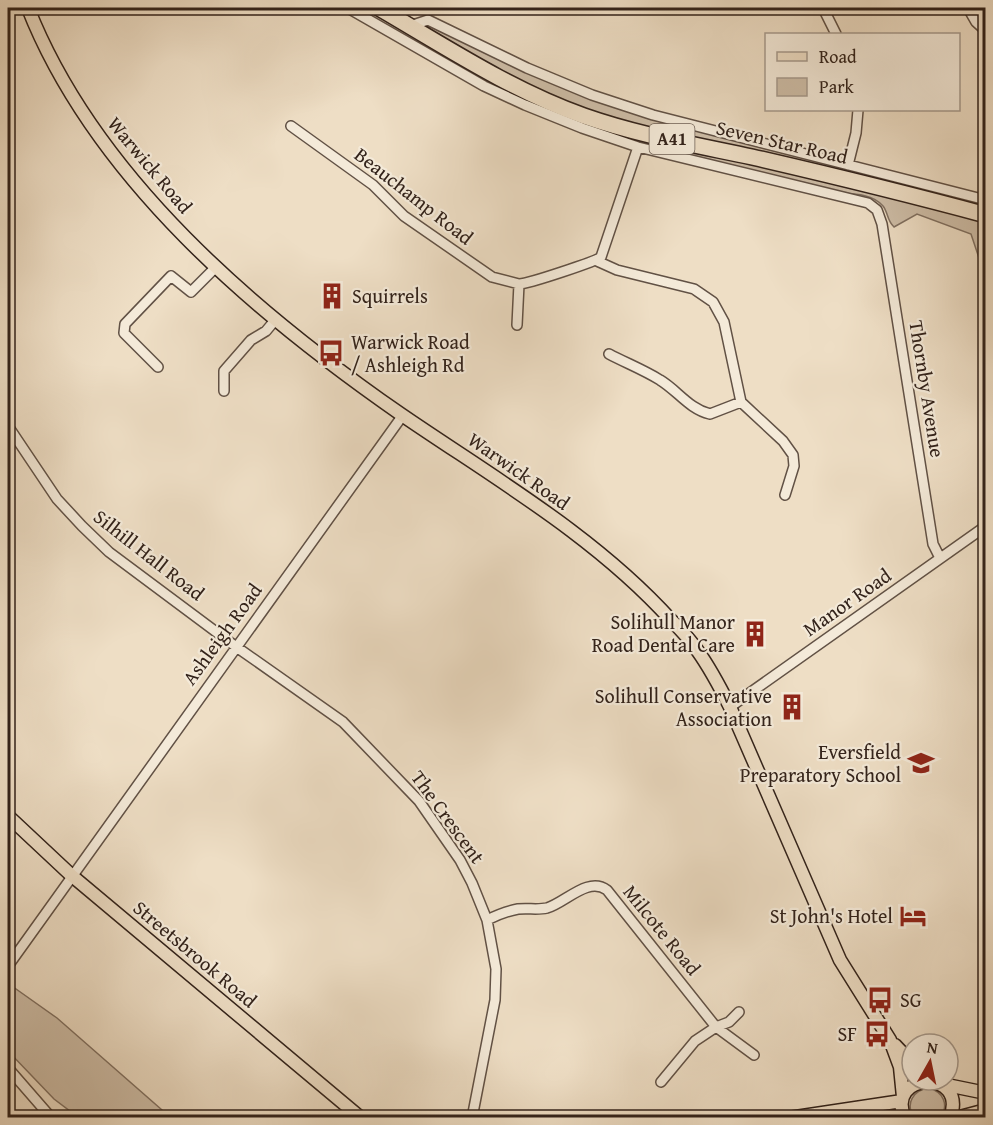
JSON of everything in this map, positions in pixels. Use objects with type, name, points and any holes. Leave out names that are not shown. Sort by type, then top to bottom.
[{"type":"highway","name":"Seven Star Road","points":[[379,8],[492,74],[543,100],[585,116],[635,130],[863,182],[986,215]]},
{"type":"main road","name":"Warwick Road","points":[[28,8],[52,62],[97,134],[125,170],[216,267],[338,369],[551,516],[633,582],[696,647],[711,669],[730,707],[840,960],[890,1040],[900,1067],[905,1118]]},
{"type":"main road","name":"Streetsbrook Road","points":[[8,816],[71,875],[361,1118]]},
{"type":"main road","name":"Warwick Road","points":[[890,1040],[900,1050]]},
{"type":"main road","points":[[960,1087],[986,1093]]},
{"type":"main road","points":[[789,1118],[903,1099],[907,1092]]},
{"type":"main road","points":[[948,1092],[955,1115],[986,1110]]},
{"type":"street","name":"Seven Star Road","points":[[348,8],[484,86],[573,124],[638,147],[868,203],[877,210],[882,224]]},
{"type":"street","points":[[824,8],[836,33]]},
{"type":"street","points":[[968,8],[976,22],[986,31]]},
{"type":"street","name":"Seven Star Road","points":[[410,26],[428,20],[526,68],[602,98],[653,114],[986,200]]},
{"type":"street","points":[[848,165],[856,134],[858,111]]},
{"type":"street","name":"Beauchamp Road","points":[[291,126],[373,184],[404,216],[492,277],[519,284],[529,284],[597,261]]},
{"type":"street","points":[[638,147],[603,253],[597,261],[617,270],[694,289],[713,302],[724,322],[741,402],[790,449],[793,455],[794,466],[785,495]]},
{"type":"street","name":"Thornby Avenue","points":[[882,224],[933,544],[940,558]]},
{"type":"street","points":[[158,367],[124,333],[125,324],[171,276],[191,292],[216,267]]},
{"type":"street","points":[[517,325],[519,284]]},
{"type":"street","points":[[224,391],[224,371],[251,340],[266,331],[276,319]]},
{"type":"street","points":[[609,354],[661,380],[697,410],[705,413],[710,414],[741,402]]},
{"type":"street","name":"Ashleigh Road","points":[[8,966],[235,646],[403,415]]},
{"type":"street","name":"Silhill Hall Road","points":[[8,426],[57,499],[82,526],[110,552],[235,646]]},
{"type":"street","name":"Manor Road","points":[[730,707],[986,526]]},
{"type":"street","name":"The Crescent","points":[[235,646],[343,722],[419,801],[460,860],[472,883],[487,920],[495,960],[496,982],[495,1000],[472,1118]]},
{"type":"street","name":"Milcote Road","points":[[487,920],[518,909],[547,908],[589,887],[602,887],[607,890],[716,1026],[754,1055]]},
{"type":"street","points":[[661,1082],[695,1041],[716,1026],[729,1022],[739,1012]]},
{"type":"street","points":[[8,1068],[48,1114],[56,1118]]},
{"type":"green space","points":[[355,8],[369,8],[499,85],[817,177],[979,220],[985,223],[985,276],[971,234],[917,214],[894,227],[883,206],[868,196],[837,193],[691,157],[582,125],[522,102],[498,90]]},
{"type":"green space","points":[[432,26],[581,94],[985,203],[985,210],[623,121],[572,105],[492,68],[426,29]]},
{"type":"green space","points":[[9,984],[57,1018],[170,1117],[86,1117],[70,1111],[54,1099],[8,1051]]},
{"type":"green space","points":[[919,1092],[938,1092],[944,1103],[941,1117],[914,1117],[910,1107],[915,1095]]},
{"type":"railway","points":[[8,1114],[10,1118]]},
{"type":"place","name":"Squirrels","points":[[332,296]]},
{"type":"place","name":"Warwick Road / Ashleigh Rd","points":[[331,353]]},
{"type":"place","name":"Solihull Manor Road Dental Care","points":[[755,634]]},
{"type":"place","name":"Solihull Conservative Association","points":[[792,707]]},
{"type":"place","name":"Eversfield Preparatory School","points":[[921,763]]},
{"type":"place","name":"St John's Hotel","points":[[913,916]]},
{"type":"place","name":"SG","points":[[880,1000]]},
{"type":"place","name":"SF","points":[[877,1034]]}]
